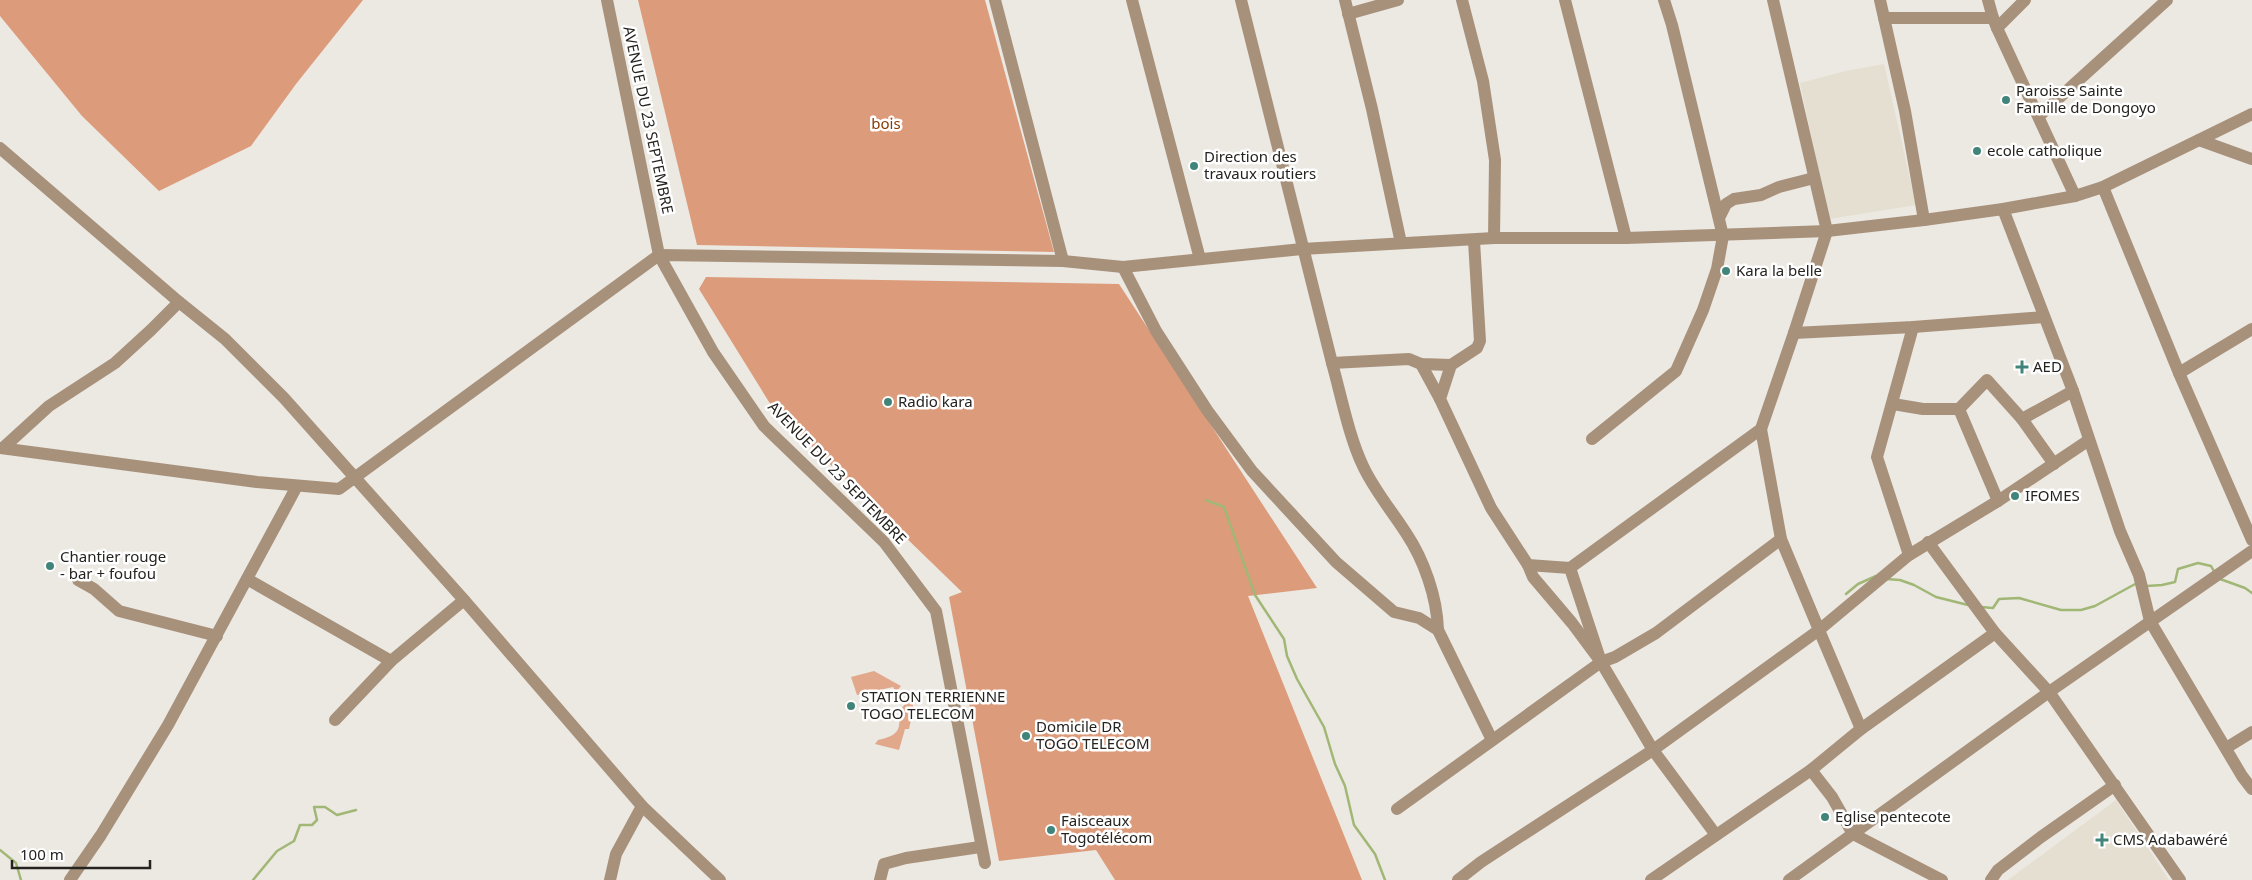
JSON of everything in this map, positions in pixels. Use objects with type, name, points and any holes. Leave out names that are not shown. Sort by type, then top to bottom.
[{"type":"street","name":"AVENUE DU 23 SEPTEMBRE","points":[[607,0],[659,255],[714,352],[764,426],[884,542],[936,611],[980,847],[985,863]]},
{"type":"street","points":[[995,0],[1064,261]]},
{"type":"street","points":[[1132,0],[1200,259]]},
{"type":"street","points":[[1241,0],[1302,249],[1332,363],[1362,465],[1408,535],[1423,563],[1438,617],[1438,630],[1492,740]]},
{"type":"street","points":[[1345,0],[1372,109],[1401,243]]},
{"type":"street","points":[[1348,14],[1398,0]]},
{"type":"street","points":[[1462,0],[1483,81],[1495,160],[1494,238]]},
{"type":"street","points":[[1565,0],[1626,238]]},
{"type":"street","points":[[1592,439],[1676,372],[1703,310],[1717,269],[1723,236],[1664,0]]},
{"type":"street","points":[[1773,0],[1827,231],[1761,429],[1781,539],[1861,729]]},
{"type":"street","points":[[1880,0],[1905,111],[1924,220]]},
{"type":"street","points":[[1988,0],[1995,23],[2075,196]]},
{"type":"street","points":[[1884,18],[1995,23],[2025,0]]},
{"type":"street","points":[[2039,116],[2167,0]]},
{"type":"street","points":[[2,448],[257,482],[339,489],[659,255],[1064,261],[1123,267],[1302,249],[1474,241],[1494,238],[1723,236],[1827,231],[2003,209],[2075,196],[2103,188],[2252,114]]},
{"type":"street","points":[[2199,140],[2252,159]]},
{"type":"street","points":[[0,148],[179,302],[225,338],[264,378],[464,600],[642,806],[720,880]]},
{"type":"street","points":[[1719,218],[1726,204],[1734,199],[1761,196],[1779,187],[1814,178]]},
{"type":"street","points":[[2103,188],[2179,373],[2252,540]]},
{"type":"street","points":[[2003,209],[2073,392],[2120,531],[2140,582],[2150,621],[2242,776],[2252,789]]},
{"type":"street","points":[[1332,363],[1409,359],[1421,364],[1451,365],[1478,348],[1480,341],[1474,241]]},
{"type":"street","points":[[1123,267],[1156,331],[1207,410],[1252,471],[1336,562],[1394,612],[1419,618],[1438,630]]},
{"type":"street","points":[[2,448],[49,406],[115,362],[179,302]]},
{"type":"street","points":[[1794,333],[1913,327],[2044,317]]},
{"type":"street","points":[[1909,555],[1877,456],[1913,327]]},
{"type":"street","points":[[2179,373],[2252,329]]},
{"type":"street","points":[[1421,364],[1440,399],[1491,508],[1533,577],[1572,623],[1601,662],[1653,750],[1716,835]]},
{"type":"street","points":[[1440,399],[1451,365]]},
{"type":"street","points":[[1893,404],[1923,409],[1959,409],[1987,380],[2022,419],[2054,464]]},
{"type":"street","points":[[2022,419],[2073,392]]},
{"type":"street","points":[[1959,409],[1998,501]]},
{"type":"street","points":[[1528,566],[1570,568],[1761,429]]},
{"type":"street","points":[[1458,880],[1481,862],[1653,750],[1819,630],[1909,555],[1998,501],[2089,440]]},
{"type":"street","points":[[70,880],[101,835],[168,725],[297,486]]},
{"type":"street","points":[[1397,809],[1601,662],[1615,657],[1656,633],[1781,539]]},
{"type":"street","points":[[1928,542],[1995,633],[2049,692],[2180,880]]},
{"type":"street","points":[[1789,880],[2049,692],[2252,551]]},
{"type":"street","points":[[1570,568],[1601,662]]},
{"type":"street","points":[[247,579],[391,661]]},
{"type":"street","points":[[78,580],[94,589],[119,611],[217,636]]},
{"type":"street","points":[[335,720],[391,661],[464,600]]},
{"type":"street","points":[[1651,880],[1810,770],[1861,729],[1995,633]]},
{"type":"street","points":[[2226,748],[2252,732]]},
{"type":"street","points":[[1810,770],[1832,797],[1853,834],[1942,880]]},
{"type":"street","points":[[1991,880],[1998,870],[2041,837],[2115,785]]},
{"type":"street","points":[[610,880],[616,854],[642,806]]},
{"type":"street","points":[[880,880],[884,864],[906,858],[980,847]]},
{"type":"shaded area","points":[[1884,64],[1916,205],[1829,219],[1800,83],[1846,71]]},
{"type":"shaded area","points":[[874,671],[901,686],[896,692],[893,687],[857,695],[851,677]]},
{"type":"shaded area","points":[[911,699],[913,706],[912,717],[909,729],[905,729],[899,750],[875,744],[878,740],[896,733],[899,728],[901,711],[904,705]]},
{"type":"shaded area","name":"CMS Adabawéré","points":[[2116,800],[2169,880],[2008,880]]},
{"type":"green space","points":[[0,0],[363,0],[296,84],[251,146],[159,191],[82,116],[0,16]]},
{"type":"green space","name":"bois","points":[[638,0],[985,0],[1054,252],[697,245]]},
{"type":"green space","points":[[706,277],[1119,284],[1317,588],[1248,596],[1362,880],[1115,880],[1096,850],[999,861],[949,597],[962,592],[774,410],[699,289]]},
{"type":"waterway","points":[[1206,500],[1224,507],[1255,595],[1284,639],[1287,656],[1297,679],[1324,727],[1335,764],[1345,786],[1354,825],[1375,854],[1385,880]]},
{"type":"waterway","points":[[2147,586],[2175,582],[2178,569],[2198,563],[2211,566],[2215,573]]},
{"type":"waterway","points":[[1846,594],[1858,584],[1876,576]]},
{"type":"waterway","points":[[1886,579],[1900,580],[1936,597],[1968,605]]},
{"type":"waterway","points":[[2220,579],[2245,588],[2252,593]]},
{"type":"waterway","points":[[1981,607],[1993,608],[1999,599],[2019,598],[2061,610],[2081,610],[2095,606],[2137,583]]},
{"type":"waterway","points":[[253,880],[277,851],[294,841],[300,825],[312,825],[317,820],[314,807],[325,807],[337,815],[356,810]]},
{"type":"waterway","points":[[0,850],[16,863],[21,880]]},
{"type":"place","name":"Paroisse Sainte Famille de Dongoyo","points":[[2006,100]]},
{"type":"place","name":"ecole catholique","points":[[1977,151]]},
{"type":"place","name":"Direction des travaux routiers","points":[[1194,166]]},
{"type":"place","name":"Kara la belle","points":[[1726,271]]},
{"type":"place","name":"AED","points":[[2022,367]]},
{"type":"place","name":"Radio kara","points":[[888,402]]},
{"type":"place","name":"IFOMES","points":[[2015,496]]},
{"type":"place","name":"Chantier rouge - bar + foufou","points":[[50,566]]},
{"type":"place","name":"STATION TERRIENNE TOGO TELECOM","points":[[851,706]]},
{"type":"place","name":"Domicile DR TOGO TELECOM","points":[[1026,736]]},
{"type":"place","name":"Eglise pentecote","points":[[1825,817]]},
{"type":"place","name":"Faisceaux Togotélécom","points":[[1051,830]]},
{"type":"place","name":"CMS Adabawéré","points":[[2102,840]]}]
